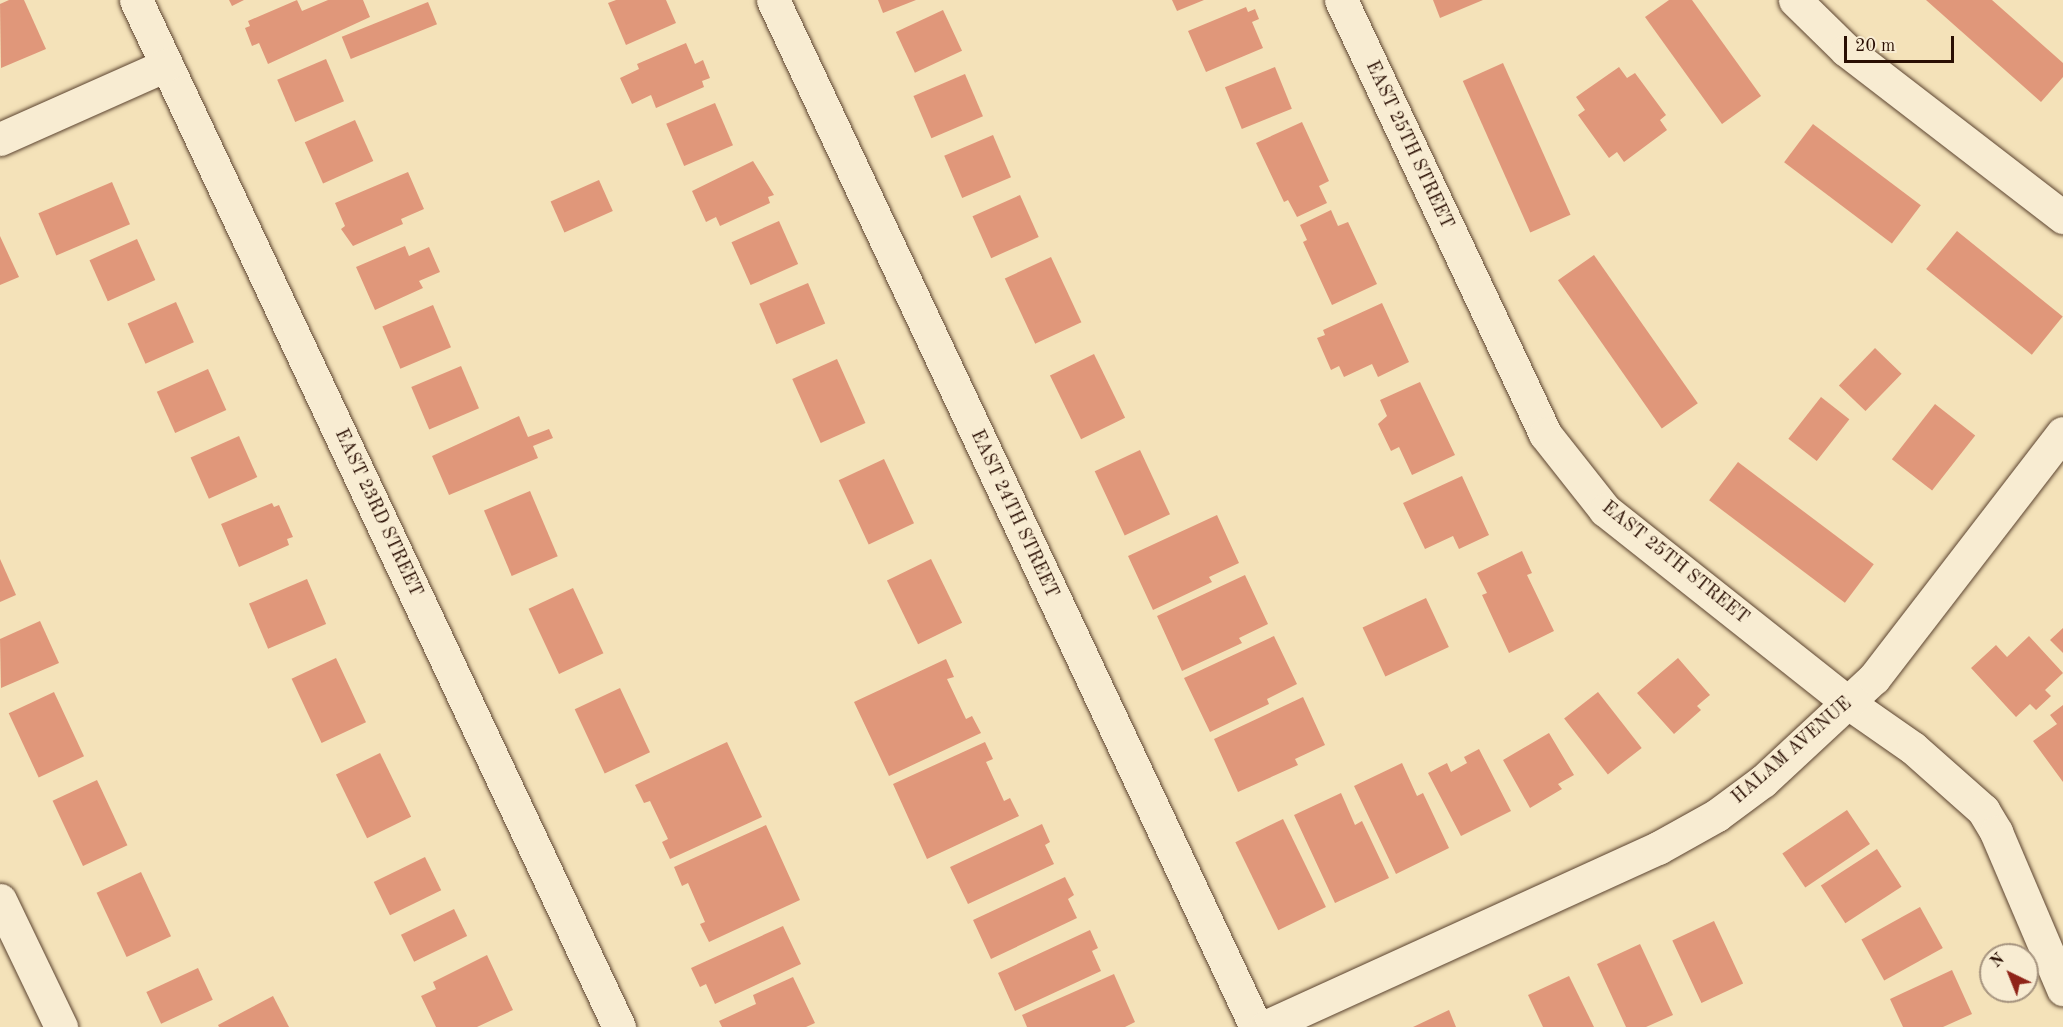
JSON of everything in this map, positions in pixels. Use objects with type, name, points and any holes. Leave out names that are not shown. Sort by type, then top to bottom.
[{"type":"street","name":"EAST 23RD STREET","points":[[136,0],[619,1027]]},
{"type":"street","name":"EAST 24TH STREET","points":[[773,0],[1256,1027]]},
{"type":"street","name":"EAST 25TH STREET","points":[[1341,0],[1545,434],[1605,510],[1847,702],[1913,748],[1983,810],[1996,832],[2063,989]]},
{"type":"street","points":[[1796,0],[1846,50],[2063,217]]},
{"type":"street","points":[[0,139],[166,65]]},
{"type":"street","name":"HALAM AVENUE","points":[[1265,1027],[1658,848],[1717,815],[1763,781],[1874,678],[2063,433]]},
{"type":"street","points":[[0,900],[61,1027]]},
{"type":"building","points":[[9,0],[24,0],[46,49],[1,68],[0,4]]},
{"type":"building","points":[[229,0],[244,0],[232,6]]},
{"type":"building","points":[[297,0],[302,11],[328,0],[363,0],[370,17],[268,64],[259,43],[252,46],[245,28],[250,26],[248,21]]},
{"type":"building","points":[[616,0],[666,0],[676,23],[626,45],[608,3]]},
{"type":"building","points":[[878,0],[916,0],[883,13]]},
{"type":"building","points":[[1172,0],[1204,0],[1177,11]]},
{"type":"building","points":[[1433,0],[1483,0],[1440,18]]},
{"type":"building","points":[[1669,0],[1692,0],[1761,96],[1722,124],[1645,17]]},
{"type":"building","points":[[1926,0],[1992,0],[2063,63],[2063,77],[2041,102]]},
{"type":"building","points":[[428,2],[437,24],[351,59],[342,37]]},
{"type":"building","points":[[1246,7],[1248,12],[1255,9],[1259,19],[1252,22],[1263,48],[1206,72],[1188,31]]},
{"type":"building","points":[[943,10],[962,51],[915,73],[896,32]]},
{"type":"building","points":[[686,43],[695,64],[703,60],[710,78],[702,81],[704,87],[656,108],[651,95],[632,104],[620,78],[639,69],[637,64]]},
{"type":"building","points":[[326,59],[344,101],[295,122],[277,80]]},
{"type":"building","points":[[1503,63],[1571,215],[1530,233],[1463,81]]},
{"type":"building","points":[[1275,67],[1292,109],[1242,129],[1225,87]]},
{"type":"building","points":[[1619,67],[1627,78],[1635,73],[1666,115],[1660,120],[1667,130],[1624,162],[1617,152],[1609,158],[1578,115],[1585,110],[1576,97]]},
{"type":"building","points":[[965,74],[983,116],[931,138],[913,96]]},
{"type":"building","points":[[715,103],[733,145],[684,166],[666,124]]},
{"type":"building","points":[[355,120],[373,161],[323,183],[305,142]]},
{"type":"building","points":[[1302,122],[1329,181],[1319,186],[1327,203],[1297,217],[1288,200],[1284,202],[1256,143]]},
{"type":"building","points":[[1813,124],[1921,205],[1892,244],[1784,162]]},
{"type":"building","points":[[993,135],[1011,177],[962,198],[944,156]]},
{"type":"building","points":[[753,161],[774,195],[768,197],[770,203],[720,226],[716,217],[706,222],[692,191]]},
{"type":"building","points":[[408,172],[424,209],[401,219],[403,224],[353,246],[341,229],[345,226],[335,203]]},
{"type":"building","points":[[599,180],[613,211],[564,233],[551,202]]},
{"type":"building","points":[[112,182],[130,224],[56,256],[38,213]]},
{"type":"building","points":[[1020,195],[1039,237],[991,258],[972,216]]},
{"type":"building","points":[[1331,210],[1338,226],[1348,222],[1377,284],[1332,305],[1303,242],[1307,240],[1300,225]]},
{"type":"building","points":[[779,221],[798,264],[751,285],[731,242]]},
{"type":"building","points":[[1957,231],[2063,317],[2032,355],[1926,269]]},
{"type":"building","points":[[0,236],[19,277],[0,285]]},
{"type":"building","points":[[137,239],[155,280],[108,301],[89,260]]},
{"type":"building","points":[[405,246],[409,256],[429,247],[440,272],[419,281],[423,288],[375,310],[356,267]]},
{"type":"building","points":[[1594,255],[1698,403],[1662,429],[1558,280]]},
{"type":"building","points":[[1051,257],[1081,322],[1035,344],[1005,279]]},
{"type":"building","points":[[808,283],[825,324],[776,344],[759,304]]},
{"type":"building","points":[[176,302],[194,342],[145,364],[128,324]]},
{"type":"building","points":[[1382,303],[1409,362],[1378,377],[1372,364],[1344,377],[1339,366],[1331,370],[1317,338],[1325,335],[1323,330]]},
{"type":"building","points":[[433,305],[451,347],[400,369],[382,326]]},
{"type":"building","points":[[1875,348],[1902,374],[1865,411],[1839,385]]},
{"type":"building","points":[[1094,354],[1125,418],[1081,439],[1050,375]]},
{"type":"building","points":[[837,359],[865,423],[821,443],[792,379]]},
{"type":"building","points":[[461,366],[479,408],[429,429],[411,387]]},
{"type":"building","points":[[208,369],[226,410],[175,433],[157,392]]},
{"type":"building","points":[[1420,382],[1455,455],[1412,475],[1399,447],[1391,451],[1378,424],[1387,416],[1380,400]]},
{"type":"building","points":[[1821,397],[1849,419],[1817,461],[1788,439]]},
{"type":"building","points":[[1935,404],[1975,435],[1932,491],[1892,459]]},
{"type":"building","points":[[519,416],[528,437],[549,429],[553,438],[533,446],[538,458],[449,495],[432,456]]},
{"type":"building","points":[[239,436],[257,477],[209,499],[191,458]]},
{"type":"building","points":[[1140,450],[1170,514],[1125,535],[1095,471]]},
{"type":"building","points":[[884,459],[914,523],[869,544],[839,480]]},
{"type":"building","points":[[1738,462],[1874,564],[1845,603],[1709,500]]},
{"type":"building","points":[[1462,476],[1489,535],[1459,549],[1453,536],[1425,549],[1403,503]]},
{"type":"building","points":[[530,491],[558,556],[512,576],[484,511]]},
{"type":"building","points":[[272,503],[274,507],[279,505],[293,537],[287,539],[289,545],[239,567],[221,524]]},
{"type":"building","points":[[1217,515],[1239,563],[1209,577],[1212,582],[1153,610],[1128,556]]},
{"type":"building","points":[[1522,551],[1532,573],[1527,575],[1554,631],[1509,653],[1482,595],[1487,593],[1477,573]]},
{"type":"building","points":[[0,559],[16,595],[0,602]]},
{"type":"building","points":[[931,559],[962,623],[918,644],[887,580]]},
{"type":"building","points":[[1245,575],[1268,624],[1239,638],[1242,643],[1182,671],[1157,616]]},
{"type":"building","points":[[307,579],[326,624],[268,649],[249,604]]},
{"type":"building","points":[[573,588],[603,653],[559,674],[529,609]]},
{"type":"building","points":[[1426,598],[1449,647],[1385,677],[1363,628]]},
{"type":"building","points":[[40,621],[59,663],[1,688],[0,639]]},
{"type":"building","points":[[2063,628],[2063,653],[2050,640]]},
{"type":"building","points":[[1274,636],[1297,684],[1267,699],[1269,704],[1210,732],[1184,678]]},
{"type":"building","points":[[2029,636],[2063,673],[2045,690],[2051,696],[2036,710],[2030,704],[2016,717],[1971,668],[1996,645],[2007,657]]},
{"type":"building","points":[[336,658],[366,722],[322,743],[292,679]]},
{"type":"building","points":[[1678,658],[1710,695],[1697,706],[1701,710],[1674,734],[1637,693]]},
{"type":"building","points":[[946,659],[954,677],[947,679],[966,719],[972,716],[981,733],[889,776],[854,702]]},
{"type":"building","points":[[620,688],[650,752],[605,773],[575,709]]},
{"type":"building","points":[[54,692],[84,756],[39,777],[9,713]]},
{"type":"building","points":[[1598,692],[1642,748],[1608,774],[1564,718]]},
{"type":"building","points":[[1303,697],[1325,745],[1295,759],[1298,765],[1238,792],[1214,739]]},
{"type":"building","points":[[2063,705],[2063,782],[2033,741],[2057,724],[2050,715]]},
{"type":"building","points":[[1549,733],[1574,775],[1558,784],[1562,789],[1530,808],[1503,760]]},
{"type":"building","points":[[727,742],[762,817],[670,859],[662,842],[668,839],[650,801],[644,803],[635,785]]},
{"type":"building","points":[[985,742],[993,759],[986,762],[1004,801],[1010,798],[1019,816],[927,859],[893,784]]},
{"type":"building","points":[[1479,749],[1511,811],[1461,836],[1428,773],[1447,763],[1451,772],[1467,763],[1464,757]]},
{"type":"building","points":[[380,753],[411,817],[367,838],[336,774]]},
{"type":"building","points":[[1402,763],[1417,796],[1423,793],[1449,848],[1396,874],[1354,786]]},
{"type":"building","points":[[97,780],[127,845],[83,866],[53,801]]},
{"type":"building","points":[[1341,793],[1355,825],[1362,821],[1389,878],[1335,903],[1294,815]]},
{"type":"building","points":[[1847,810],[1870,844],[1805,888],[1782,854]]},
{"type":"building","points":[[1283,819],[1326,907],[1278,930],[1235,842]]},
{"type":"building","points":[[1042,824],[1050,842],[1045,845],[1054,864],[968,904],[950,867]]},
{"type":"building","points":[[766,825],[800,900],[709,942],[700,924],[705,922],[688,883],[682,886],[674,867]]},
{"type":"building","points":[[1877,849],[1902,887],[1845,923],[1821,885]]},
{"type":"building","points":[[425,857],[441,890],[390,915],[374,882]]},
{"type":"building","points":[[141,872],[171,936],[127,957],[97,893]]},
{"type":"building","points":[[1065,877],[1074,895],[1068,899],[1077,918],[991,959],[973,920]]},
{"type":"building","points":[[1920,907],[1943,948],[1884,981],[1861,939]]},
{"type":"building","points":[[454,909],[467,936],[414,962],[401,935]]},
{"type":"building","points":[[1714,921],[1743,984],[1701,1003],[1672,940]]},
{"type":"building","points":[[783,926],[801,964],[715,1004],[706,984],[700,987],[691,968]]},
{"type":"building","points":[[1090,930],[1098,948],[1092,951],[1101,971],[1015,1011],[998,973]]},
{"type":"building","points":[[1640,944],[1673,1015],[1646,1027],[1626,1027],[1597,964]]},
{"type":"building","points":[[487,955],[513,1010],[477,1027],[436,1027],[421,996],[436,989],[433,982]]},
{"type":"building","points":[[198,968],[213,1000],[161,1024],[146,992]]},
{"type":"building","points":[[1952,970],[1972,1014],[1943,1027],[1903,1027],[1890,999]]},
{"type":"building","points":[[1114,974],[1135,1022],[1125,1027],[1027,1027],[1022,1015]]},
{"type":"building","points":[[1569,976],[1594,1027],[1543,1027],[1528,995]]},
{"type":"building","points":[[793,977],[815,1023],[806,1027],[722,1027],[719,1021],[756,1004],[753,995]]},
{"type":"building","points":[[273,996],[289,1027],[219,1027],[218,1025]]},
{"type":"building","points":[[1449,1010],[1456,1027],[1413,1027]]}]
